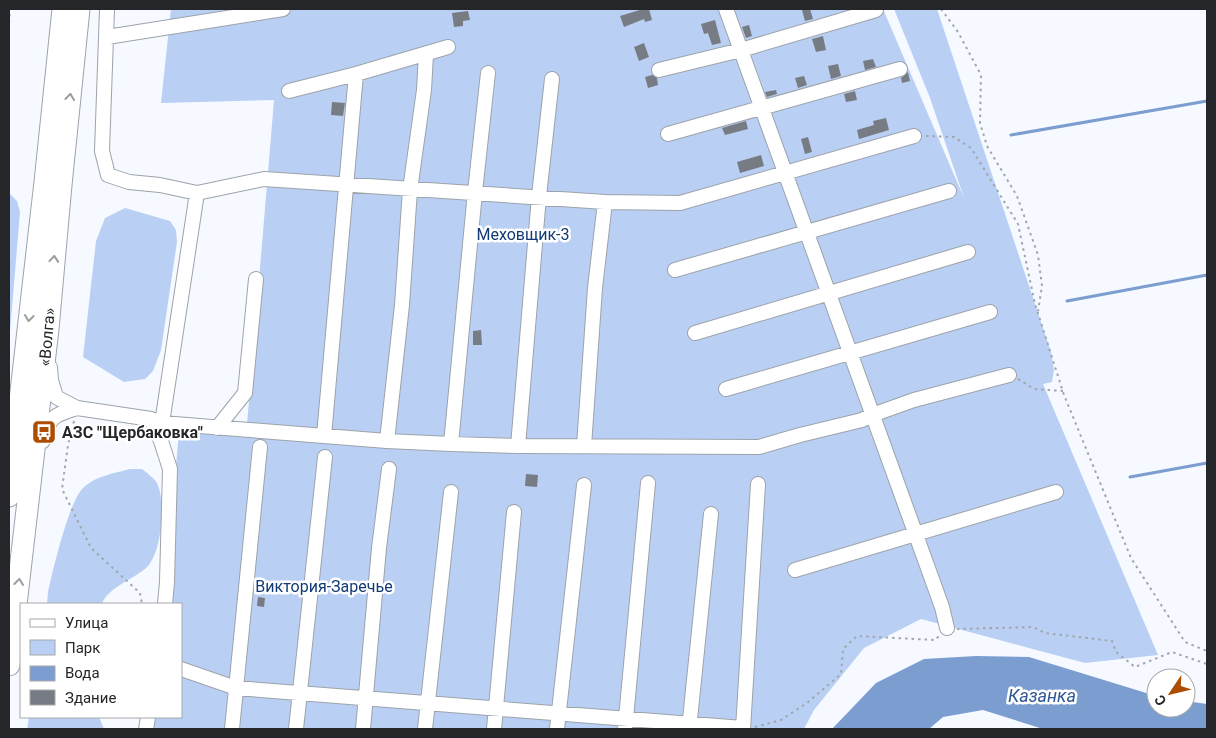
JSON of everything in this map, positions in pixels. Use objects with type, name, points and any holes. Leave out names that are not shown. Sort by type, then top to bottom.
[{"type":"highway","name":"«Волга»","points":[[9,496],[63,9]]},
{"type":"highway","name":"«Волга»","points":[[9,665],[48,329],[60,185],[79,9]]},
{"type":"street","points":[[107,9],[102,151],[108,175],[129,182],[160,185],[196,193],[264,179],[410,190],[539,196],[605,202],[680,203],[914,136]]},
{"type":"street","points":[[107,37],[283,9]]},
{"type":"street","points":[[726,9],[942,607],[947,628]]},
{"type":"street","points":[[659,70],[741,50],[876,10]]},
{"type":"street","points":[[289,91],[448,47]]},
{"type":"street","points":[[387,441],[402,305],[410,190],[424,90],[426,54]]},
{"type":"street","points":[[668,134],[900,69]]},
{"type":"street","points":[[451,444],[488,73]]},
{"type":"street","points":[[324,436],[356,74]]},
{"type":"street","points":[[518,446],[539,196],[552,79]]},
{"type":"street","points":[[676,270],[949,191]]},
{"type":"street","points":[[165,603],[170,469],[156,421],[196,193]]},
{"type":"street","points":[[584,446],[595,288],[605,202]]},
{"type":"street","points":[[695,333],[968,252]]},
{"type":"street","points":[[218,428],[245,393],[256,279]]},
{"type":"street","points":[[726,389],[990,312]]},
{"type":"street","points":[[48,329],[51,380],[56,397],[76,408],[156,421],[218,428],[387,441],[518,446],[759,447],[862,420],[914,400],[1010,375]]},
{"type":"street","points":[[31,479],[48,423],[56,415],[76,408]]},
{"type":"street","points":[[232,729],[260,447]]},
{"type":"street","points":[[296,729],[326,457]]},
{"type":"street","points":[[363,729],[379,548],[389,469]]},
{"type":"street","points":[[626,724],[648,483]]},
{"type":"street","points":[[182,669],[236,688],[559,714],[626,724],[743,729],[758,484]]},
{"type":"street","points":[[557,729],[584,485]]},
{"type":"street","points":[[425,729],[451,492]]},
{"type":"street","points":[[795,570],[1056,492]]},
{"type":"street","points":[[494,729],[514,512]]},
{"type":"street","points":[[690,727],[711,514]]},
{"type":"path","points":[[9,23],[10,9]]},
{"type":"path","points":[[941,9],[958,32],[981,75],[980,124],[987,146],[1017,196],[1038,255],[1042,286],[1038,313]]},
{"type":"path","points":[[914,136],[954,137],[971,148],[1018,224],[1038,313],[1063,391],[1131,558],[1184,642],[1207,651]]},
{"type":"path","points":[[1010,375],[1034,388],[1063,391]]},
{"type":"path","points":[[76,408],[68,445],[62,489],[91,548],[140,593],[142,603]]},
{"type":"path","points":[[743,729],[764,726],[781,720],[807,702],[841,674],[843,649],[858,636],[935,640],[947,628],[963,630],[1033,627],[1045,633],[1112,641],[1116,652],[1135,667],[1172,652],[1207,664]]},
{"type":"green space","name":"Меховщик-3","points":[[171,9],[883,9],[964,198],[930,98],[894,9],[937,9],[1051,352],[1054,370],[1052,382],[1043,384],[1158,655],[1085,663],[921,619],[864,648],[814,710],[804,729],[153,729],[154,718],[182,718],[182,603],[164,603],[179,431],[246,436],[274,100],[161,103]]},
{"type":"green space","points":[[9,193],[17,201],[20,212],[9,344]]},
{"type":"green space","points":[[125,208],[170,221],[176,230],[177,242],[161,350],[153,371],[145,379],[124,382],[83,357],[96,241],[105,218]]},
{"type":"green space","points":[[130,469],[142,469],[156,481],[160,491],[162,514],[156,551],[146,568],[109,593],[102,603],[47,603],[62,536],[78,494],[89,483],[106,475]]},
{"type":"green space","points":[[29,718],[99,718],[104,729],[27,729]]},
{"type":"water","name":"Казанка","points":[[976,656],[1029,657],[1146,693],[1146,718],[1196,718],[1196,702],[1207,704],[1207,729],[1043,729],[983,710],[943,717],[929,729],[832,729],[876,683],[924,659]]},
{"type":"building","points":[[649,9],[652,20],[645,22],[644,19],[624,27],[620,16]]},
{"type":"building","points":[[810,9],[813,19],[805,21],[802,10]]},
{"type":"building","points":[[468,11],[470,20],[463,21],[463,26],[454,27],[452,13]]},
{"type":"building","points":[[715,20],[721,43],[712,45],[708,33],[704,34],[701,24]]},
{"type":"building","points":[[749,25],[752,36],[746,38],[742,27]]},
{"type":"building","points":[[823,36],[826,50],[816,52],[812,39]]},
{"type":"building","points":[[644,43],[649,57],[639,61],[634,47]]},
{"type":"building","points":[[873,59],[876,67],[865,70],[863,61]]},
{"type":"building","points":[[838,64],[841,76],[831,79],[828,66]]},
{"type":"building","points":[[908,72],[910,81],[902,83],[901,78]]},
{"type":"building","points":[[652,75],[657,78],[658,85],[648,88],[645,77]]},
{"type":"building","points":[[804,76],[807,85],[798,88],[795,78]]},
{"type":"building","points":[[776,90],[777,94],[767,97],[765,92]]},
{"type":"building","points":[[855,91],[857,100],[846,102],[844,94]]},
{"type":"building","points":[[332,102],[345,103],[343,116],[331,115]]},
{"type":"building","points":[[886,118],[889,130],[859,139],[857,130],[874,125],[873,121]]},
{"type":"building","points":[[746,121],[748,129],[725,135],[722,128]]},
{"type":"building","points":[[808,137],[812,152],[805,154],[801,139]]},
{"type":"building","points":[[761,155],[764,166],[740,173],[737,162]]},
{"type":"building","points":[[481,330],[482,345],[473,345],[473,331]]},
{"type":"building","points":[[526,474],[538,475],[537,487],[525,486]]},
{"type":"building","points":[[258,597],[265,598],[264,607],[257,606]]},
{"type":"waterway","points":[[1011,135],[1207,101]]},
{"type":"waterway","points":[[1067,301],[1207,275]]},
{"type":"waterway","points":[[1130,477],[1207,463]]},
{"type":"place","name":"АЗС \"Щербаковка\"","points":[[44,432]]},
{"type":"park label","name":"Виктория-Заречье","points":[[324,586]]}]
